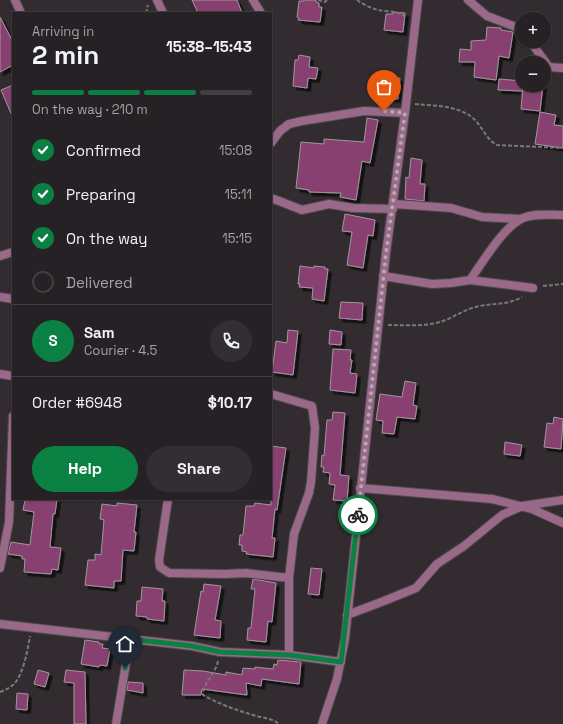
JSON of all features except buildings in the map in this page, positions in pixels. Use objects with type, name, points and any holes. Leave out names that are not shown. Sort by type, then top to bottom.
[{"type":"street","points":[[15,0],[21,12]]},
{"type":"street","points":[[157,0],[163,12]]},
{"type":"street","points":[[253,0],[260,12]]},
{"type":"street","points":[[322,724],[341,662],[379,325],[383,276],[405,113],[418,0]]},
{"type":"street","points":[[468,0],[487,16],[515,27]]},
{"type":"street","points":[[535,48],[549,67],[563,68]]},
{"type":"street","points":[[272,142],[280,131],[289,124],[302,121],[364,111],[405,113]]},
{"type":"street","points":[[272,200],[274,199],[302,210],[329,204],[353,208],[451,208],[482,217],[521,219],[541,215],[563,216]]},
{"type":"street","points":[[470,280],[502,235],[521,219]]},
{"type":"street","points":[[0,256],[12,252]]},
{"type":"street","points":[[383,276],[432,284],[470,280],[533,288]]},
{"type":"street","points":[[0,297],[12,298]]},
{"type":"street","points":[[0,374],[12,376]]},
{"type":"street","points":[[272,394],[312,406],[315,428],[309,493],[294,534],[289,578],[289,655]]},
{"type":"street","points":[[0,568],[8,522],[12,437]]},
{"type":"street","points":[[360,488],[492,499],[522,506],[563,523]]},
{"type":"street","points":[[168,500],[159,560],[160,567],[169,573],[246,573],[289,578]]},
{"type":"street","points":[[347,615],[416,588],[437,564],[464,546],[502,515],[522,506],[563,500]]},
{"type":"street","points":[[0,624],[192,646],[220,652],[289,655],[341,662]]},
{"type":"street","points":[[116,724],[130,639]]},
{"type":"path","points":[[318,0],[325,2],[327,0]]},
{"type":"path","points":[[357,0],[370,8],[404,15],[415,27]]},
{"type":"path","points":[[406,103],[448,108],[462,112],[473,118],[492,142],[497,144],[563,148]]},
{"type":"path","points":[[379,325],[409,325],[442,322],[468,309],[482,305],[510,303],[533,288],[563,284]]},
{"type":"path","points":[[0,692],[9,688],[16,682],[27,650],[32,627]]},
{"type":"path","points":[[220,652],[217,668],[203,690],[203,695],[255,716],[274,720],[279,724]]},
{"type":"way so far","points":[[358,515],[386,253],[394,204],[405,113],[384,111]]},
{"type":"route","points":[[125,668],[130,639],[192,646],[220,652],[289,655],[341,662],[358,515]]}]
